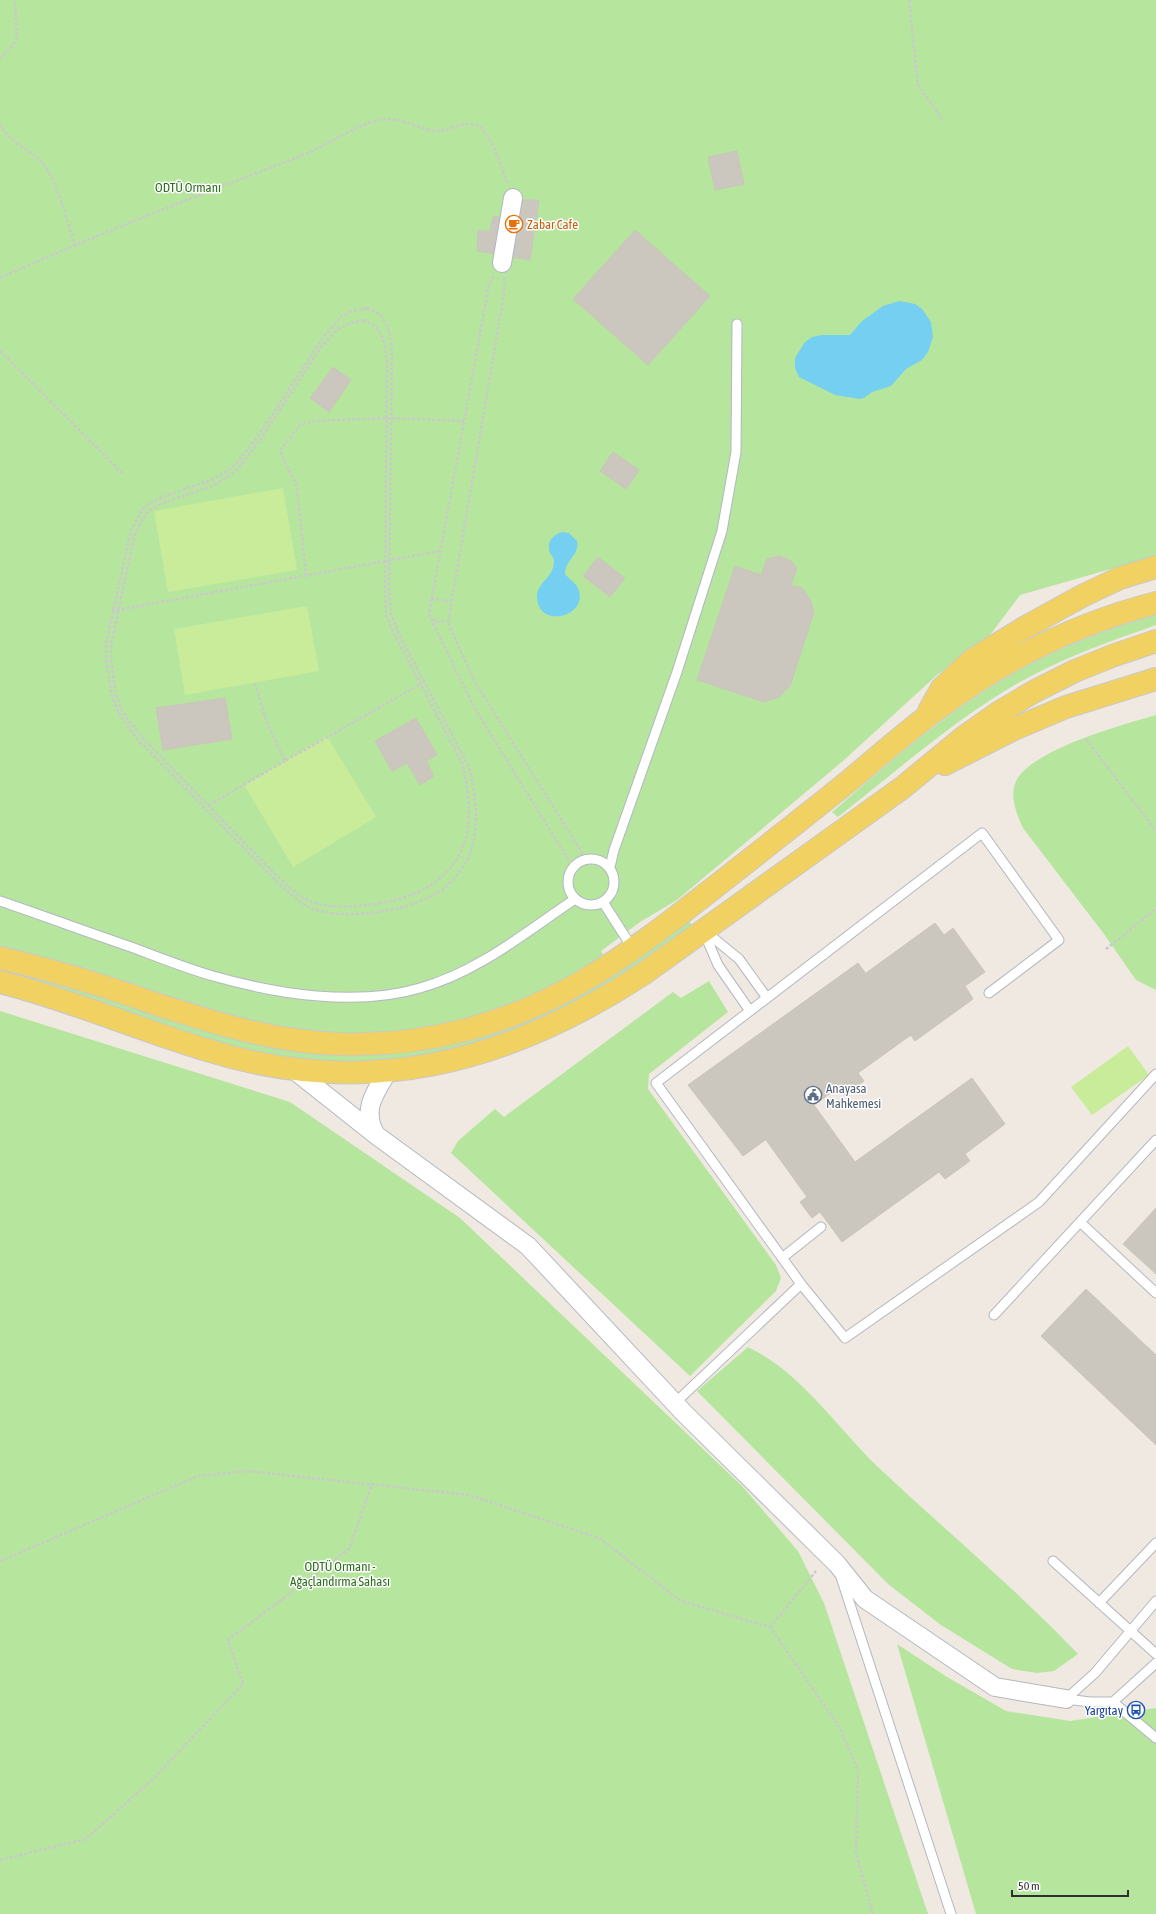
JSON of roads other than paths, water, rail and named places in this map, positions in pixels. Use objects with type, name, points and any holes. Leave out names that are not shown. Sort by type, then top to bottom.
[{"type":"main road","points":[[926,717],[942,688],[972,660],[1024,628],[1082,596],[1120,578],[1156,567]]},
{"type":"main road","points":[[0,958],[76,978],[186,1014],[249,1032],[291,1040],[340,1044],[394,1042],[422,1039],[483,1025],[533,1006],[563,992],[633,949],[687,909],[799,821],[926,717],[995,670],[1040,646],[1090,623],[1156,603]]},
{"type":"main road","points":[[0,982],[54,996],[208,1051],[294,1070],[322,1072],[388,1071],[450,1062],[480,1053],[545,1028],[615,992],[649,970],[902,788],[964,737],[998,713],[1035,690],[1112,656],[1156,641]]},
{"type":"main road","points":[[902,788],[988,742],[1066,707],[1156,679]]},
{"type":"main road","points":[[687,909],[703,930]]},
{"type":"street","points":[[502,263],[514,198]]},
{"type":"street","points":[[294,1070],[376,1135],[528,1246],[675,1403],[837,1564],[865,1599],[995,1687],[1066,1699]]},
{"type":"street","points":[[376,1135],[370,1126],[370,1106],[388,1071]]},
{"type":"lane","points":[[608,865],[677,672],[722,531],[736,452],[737,324]]},
{"type":"lane","points":[[989,993],[1059,940],[982,833],[656,1083],[801,1284],[845,1338],[1039,1202],[1156,1074]]},
{"type":"lane","points":[[586,859],[596,859],[608,865],[615,882],[610,897],[596,905],[588,905],[575,899],[570,892],[568,883],[569,875],[573,867],[586,859]]},
{"type":"lane","points":[[0,901],[212,976],[256,987],[344,997],[388,996],[421,988],[444,980],[478,964],[575,899]]},
{"type":"lane","points":[[603,902],[633,949]]},
{"type":"lane","points":[[703,930],[739,959],[767,998]]},
{"type":"lane","points":[[703,930],[718,964],[750,1011]]},
{"type":"lane","points":[[994,1315],[1156,1140]]},
{"type":"lane","points":[[1080,1222],[1156,1293]]},
{"type":"lane","points":[[782,1258],[821,1227]]},
{"type":"lane","points":[[675,1403],[801,1284]]},
{"type":"lane","points":[[1099,1603],[1156,1543]]},
{"type":"lane","points":[[1053,1561],[1156,1654]]},
{"type":"lane","points":[[837,1564],[951,1914]]},
{"type":"lane","points":[[1066,1699],[1095,1673],[1129,1631],[1156,1601]]},
{"type":"lane","points":[[1113,1702],[1156,1663]]},
{"type":"lane","points":[[1066,1699],[1090,1702],[1113,1702],[1156,1738]]},
{"type":"water","points":[[899,301],[915,304],[922,309],[931,322],[933,337],[928,352],[922,360],[906,369],[891,386],[872,392],[860,399],[835,395],[799,377],[795,368],[795,358],[805,342],[812,337],[822,335],[850,335],[862,321],[883,306]]},
{"type":"water","points":[[562,532],[569,533],[577,541],[575,554],[567,565],[565,574],[576,585],[580,596],[578,604],[572,611],[564,615],[554,616],[546,614],[539,607],[537,596],[540,587],[549,576],[553,567],[554,560],[550,553],[549,543],[555,535]]},
{"type":"place","name":"Zabar Cafe","points":[[514,224]]},
{"type":"place","name":"Anayasa Mahkemesi","points":[[813,1095]]},
{"type":"place","name":"Yargıtay","points":[[1136,1710]]},
{"type":"park label","name":"ODTÜ Ormanı","points":[[188,187]]},
{"type":"park label","name":"ODTÜ Ormanı - Ağaçlandırma Sahası","points":[[340,1574]]}]
